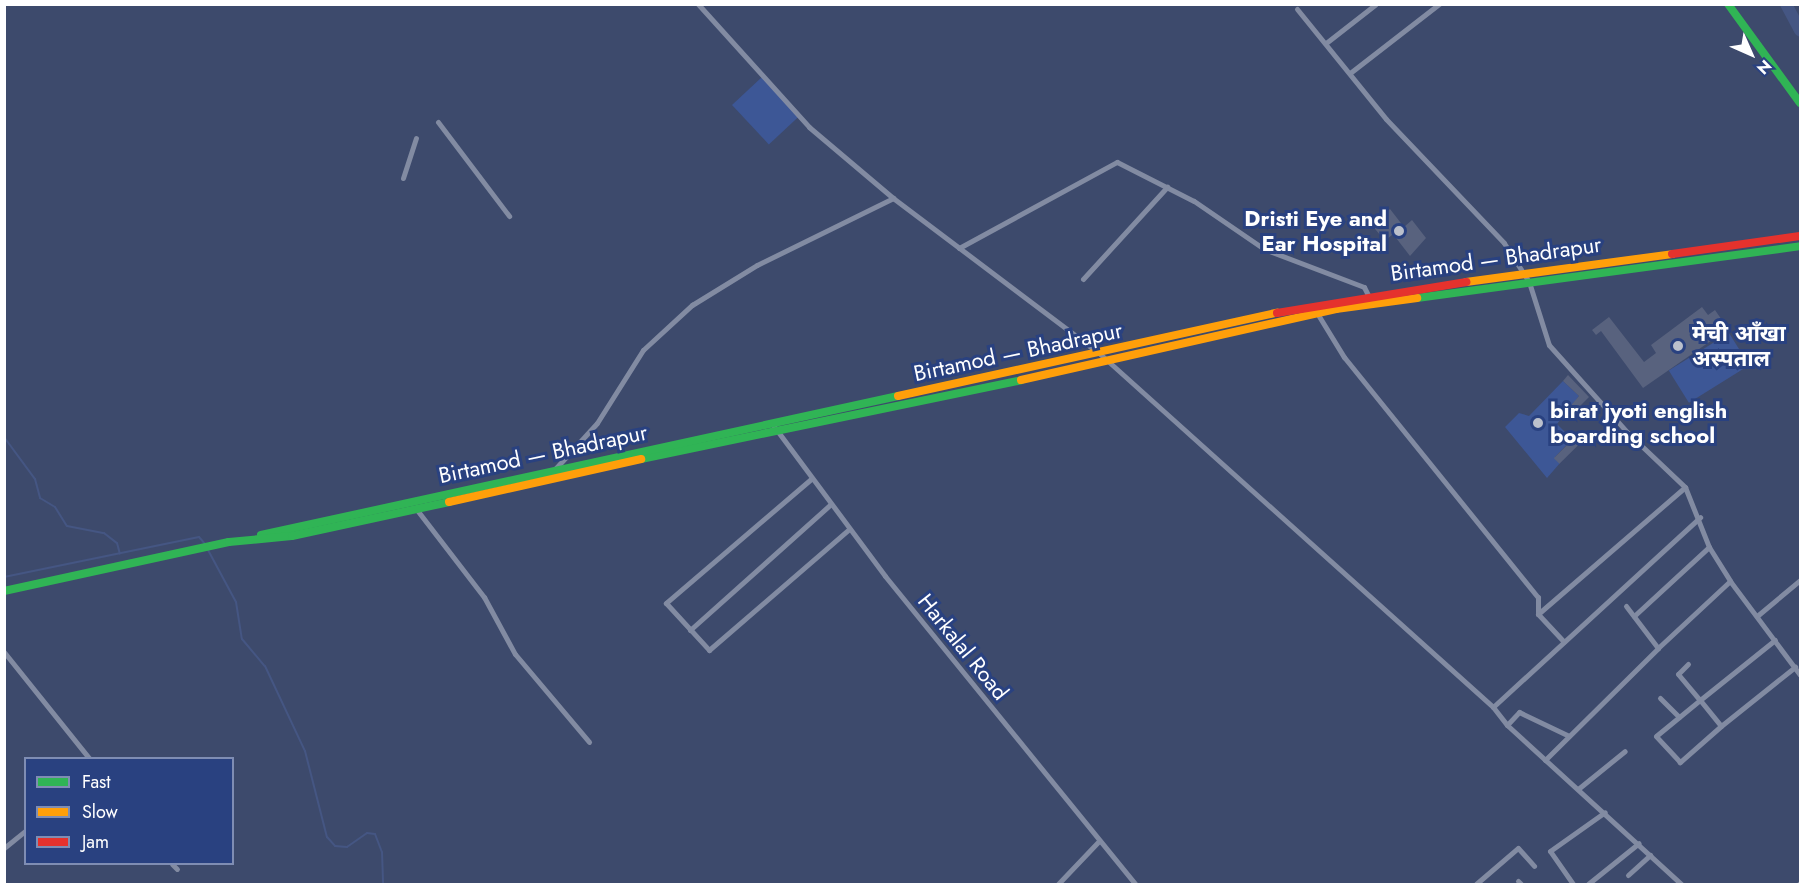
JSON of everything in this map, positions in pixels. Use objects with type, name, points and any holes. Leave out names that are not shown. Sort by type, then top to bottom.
[{"type":"main road","points":[[1728,4],[1800,103]]},
{"type":"main road","name":"Birtamod — Bhadrapur","points":[[890,402],[1106,360],[1317,313],[1529,282],[1800,236]]},
{"type":"main road","name":"Birtamod — Bhadrapur","points":[[249,539],[292,536],[417,510],[1099,353],[1368,295],[1522,273],[1800,246]]},
{"type":"main road","points":[[1387,292],[1389,301]]},
{"type":"main road","name":"Birtamod — Bhadrapur","points":[[4,591],[249,539],[295,525],[554,470],[774,428]]},
{"type":"street","points":[[698,4],[799,117],[893,198],[1099,353],[1493,707],[1507,725],[1639,843],[1681,885]]},
{"type":"street","points":[[1326,43],[1376,4]]},
{"type":"street","points":[[1350,73],[1439,4]]},
{"type":"street","points":[[1297,9],[1386,119],[1480,214],[1529,282],[1549,345],[1567,369],[1685,486],[1700,517],[1709,547],[1730,581],[1800,675]]},
{"type":"street","points":[[438,122],[509,216]]},
{"type":"street","points":[[404,178],[416,138]]},
{"type":"street","points":[[959,248],[1112,163],[1122,163],[1167,187],[1264,249],[1364,287],[1368,295]]},
{"type":"street","points":[[1083,279],[1167,187]]},
{"type":"street","points":[[552,480],[554,470],[597,423],[644,350],[692,305],[757,265],[893,198]]},
{"type":"street","points":[[1317,313],[1344,357],[1538,597],[1538,614],[1564,642]]},
{"type":"street","name":"Harkalal Road","points":[[774,428],[830,505],[1135,885]]},
{"type":"street","points":[[811,478],[666,603],[709,650],[849,529]]},
{"type":"street","points":[[1538,614],[1685,486]]},
{"type":"street","points":[[690,630],[830,505]]},
{"type":"street","points":[[417,510],[484,597],[515,654],[589,742]]},
{"type":"street","points":[[1493,707],[1700,517]]},
{"type":"street","points":[[1634,616],[1709,547]]},
{"type":"street","points":[[1757,616],[1800,580]]},
{"type":"street","points":[[1545,760],[1658,648],[1730,581]]},
{"type":"street","points":[[1626,606],[1658,648]]},
{"type":"street","points":[[1775,640],[1656,736],[1680,762],[1795,667]]},
{"type":"street","points":[[4,652],[87,757]]},
{"type":"street","points":[[1688,664],[1678,674],[1721,726]]},
{"type":"street","points":[[1660,698],[1679,717]]},
{"type":"street","points":[[1507,725],[1518,712],[1569,736]]},
{"type":"street","points":[[1578,789],[1624,751]]},
{"type":"street","points":[[1573,885],[1550,851],[1605,812]]},
{"type":"street","points":[[4,848],[24,832]]},
{"type":"street","points":[[1058,885],[1099,841]]},
{"type":"street","points":[[1588,885],[1639,843]]},
{"type":"street","points":[[1476,885],[1518,848],[1534,866]]},
{"type":"street","points":[[1628,875],[1650,855]]},
{"type":"shaded area","points":[[762,77],[799,116],[769,144],[732,105]]},
{"type":"shaded area","points":[[1729,333],[1749,365],[1689,403],[1669,371]]},
{"type":"shaded area","points":[[1563,381],[1579,396],[1557,424],[1572,439],[1555,457],[1560,463],[1547,478],[1505,427],[1519,413],[1529,416]]},
{"type":"building","name":"Dristi Eye and Ear Hospital","points":[[1390,209],[1404,227],[1412,220],[1426,238],[1410,256],[1393,234],[1385,241],[1371,224]]},
{"type":"building","name":"मेची आँखा अस्पताल","points":[[1702,307],[1708,315],[1715,310],[1728,329],[1643,388],[1601,331],[1596,335],[1592,330],[1609,317],[1644,362],[1656,353],[1651,345]]},
{"type":"building","points":[[1568,375],[1589,397],[1566,420],[1562,416],[1579,396],[1563,381]]},
{"type":"building","points":[[1575,437],[1581,443],[1559,464],[1554,458]]},
{"type":"waterway","points":[[1786,4],[1800,30]]},
{"type":"waterway","points":[[4,437],[35,479],[40,498],[55,507],[67,526],[104,533],[117,543],[120,554]]},
{"type":"waterway","points":[[4,577],[199,537],[206,545]]},
{"type":"waterway","points":[[208,550],[236,602],[242,639],[265,666],[305,751],[327,837],[335,846],[347,847],[367,833],[375,834],[382,852],[383,884]]},
{"type":"traffic: fast","points":[[1728,4],[1800,103]]},
{"type":"traffic: fast","points":[[1417,298],[1800,246]]},
{"type":"traffic: fast","points":[[641,459],[1021,380]]},
{"type":"traffic: fast","points":[[261,535],[898,396]]},
{"type":"traffic: fast","points":[[4,591],[229,542],[292,536],[449,502]]},
{"type":"traffic: slow","points":[[1466,282],[1672,254]]},
{"type":"traffic: slow","points":[[1021,380],[1336,309],[1417,298]]},
{"type":"traffic: slow","points":[[898,396],[1277,313]]},
{"type":"traffic: slow","points":[[449,502],[641,459]]},
{"type":"traffic: jam","points":[[1672,254],[1800,236]]},
{"type":"traffic: jam","points":[[1277,313],[1466,282]]},
{"type":"place","name":"Dristi Eye and Ear Hospital","points":[[1399,231]]},
{"type":"place","name":"मेची आँखा अस्पताल","points":[[1678,346]]},
{"type":"place","name":"birat jyoti english boarding school","points":[[1538,423]]}]
